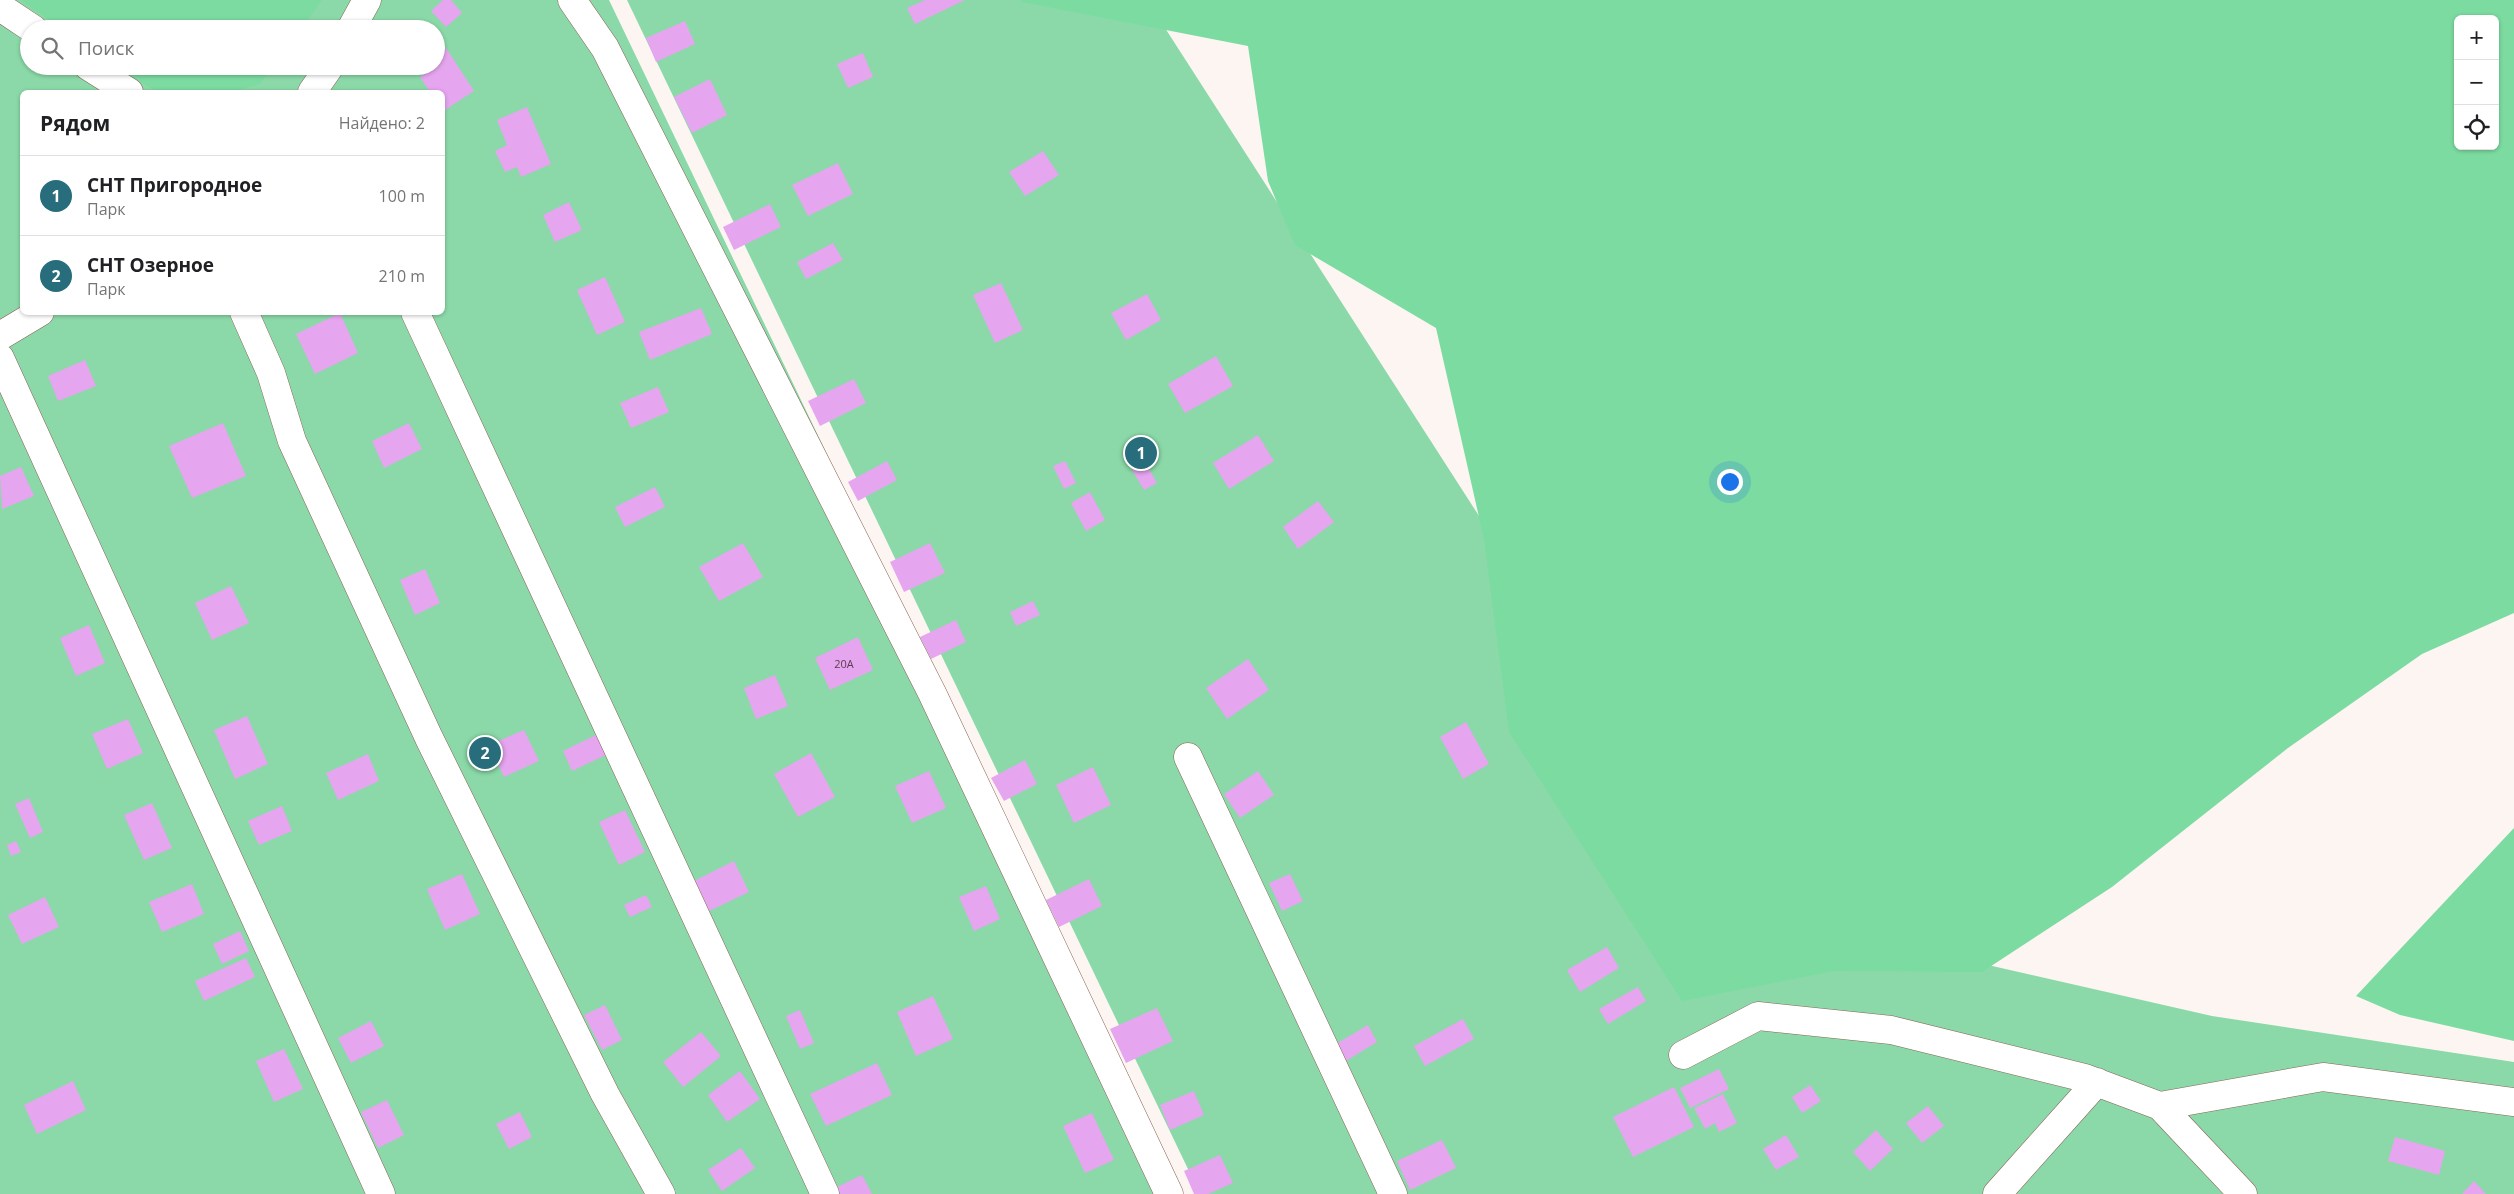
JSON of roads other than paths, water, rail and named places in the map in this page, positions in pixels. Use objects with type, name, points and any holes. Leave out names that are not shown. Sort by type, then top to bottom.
[{"type":"lane","points":[[356,20],[367,0]]},
{"type":"lane","points":[[572,0],[605,48],[927,684],[1169,1194]]},
{"type":"lane","points":[[0,6],[20,20]]},
{"type":"lane","points":[[102,75],[126,90]]},
{"type":"lane","points":[[313,90],[324,75]]},
{"type":"lane","points":[[0,336],[35,315]]},
{"type":"lane","points":[[245,315],[270,373],[292,441],[429,738],[605,1094],[662,1194]]},
{"type":"lane","points":[[416,315],[825,1194]]},
{"type":"lane","points":[[0,358],[381,1194]]},
{"type":"lane","points":[[1188,757],[1393,1194]]},
{"type":"lane","points":[[1683,1055],[1758,1016],[1891,1030],[2097,1082],[2160,1106],[2243,1194]]},
{"type":"lane","points":[[2160,1106],[2324,1077],[2514,1102]]},
{"type":"lane","points":[[1997,1194],[2097,1082]]},
{"type":"place","name":"СНТ Пригородное","points":[[1141,453]]},
{"type":"place","name":"СНТ Озерное","points":[[485,753]]}]
